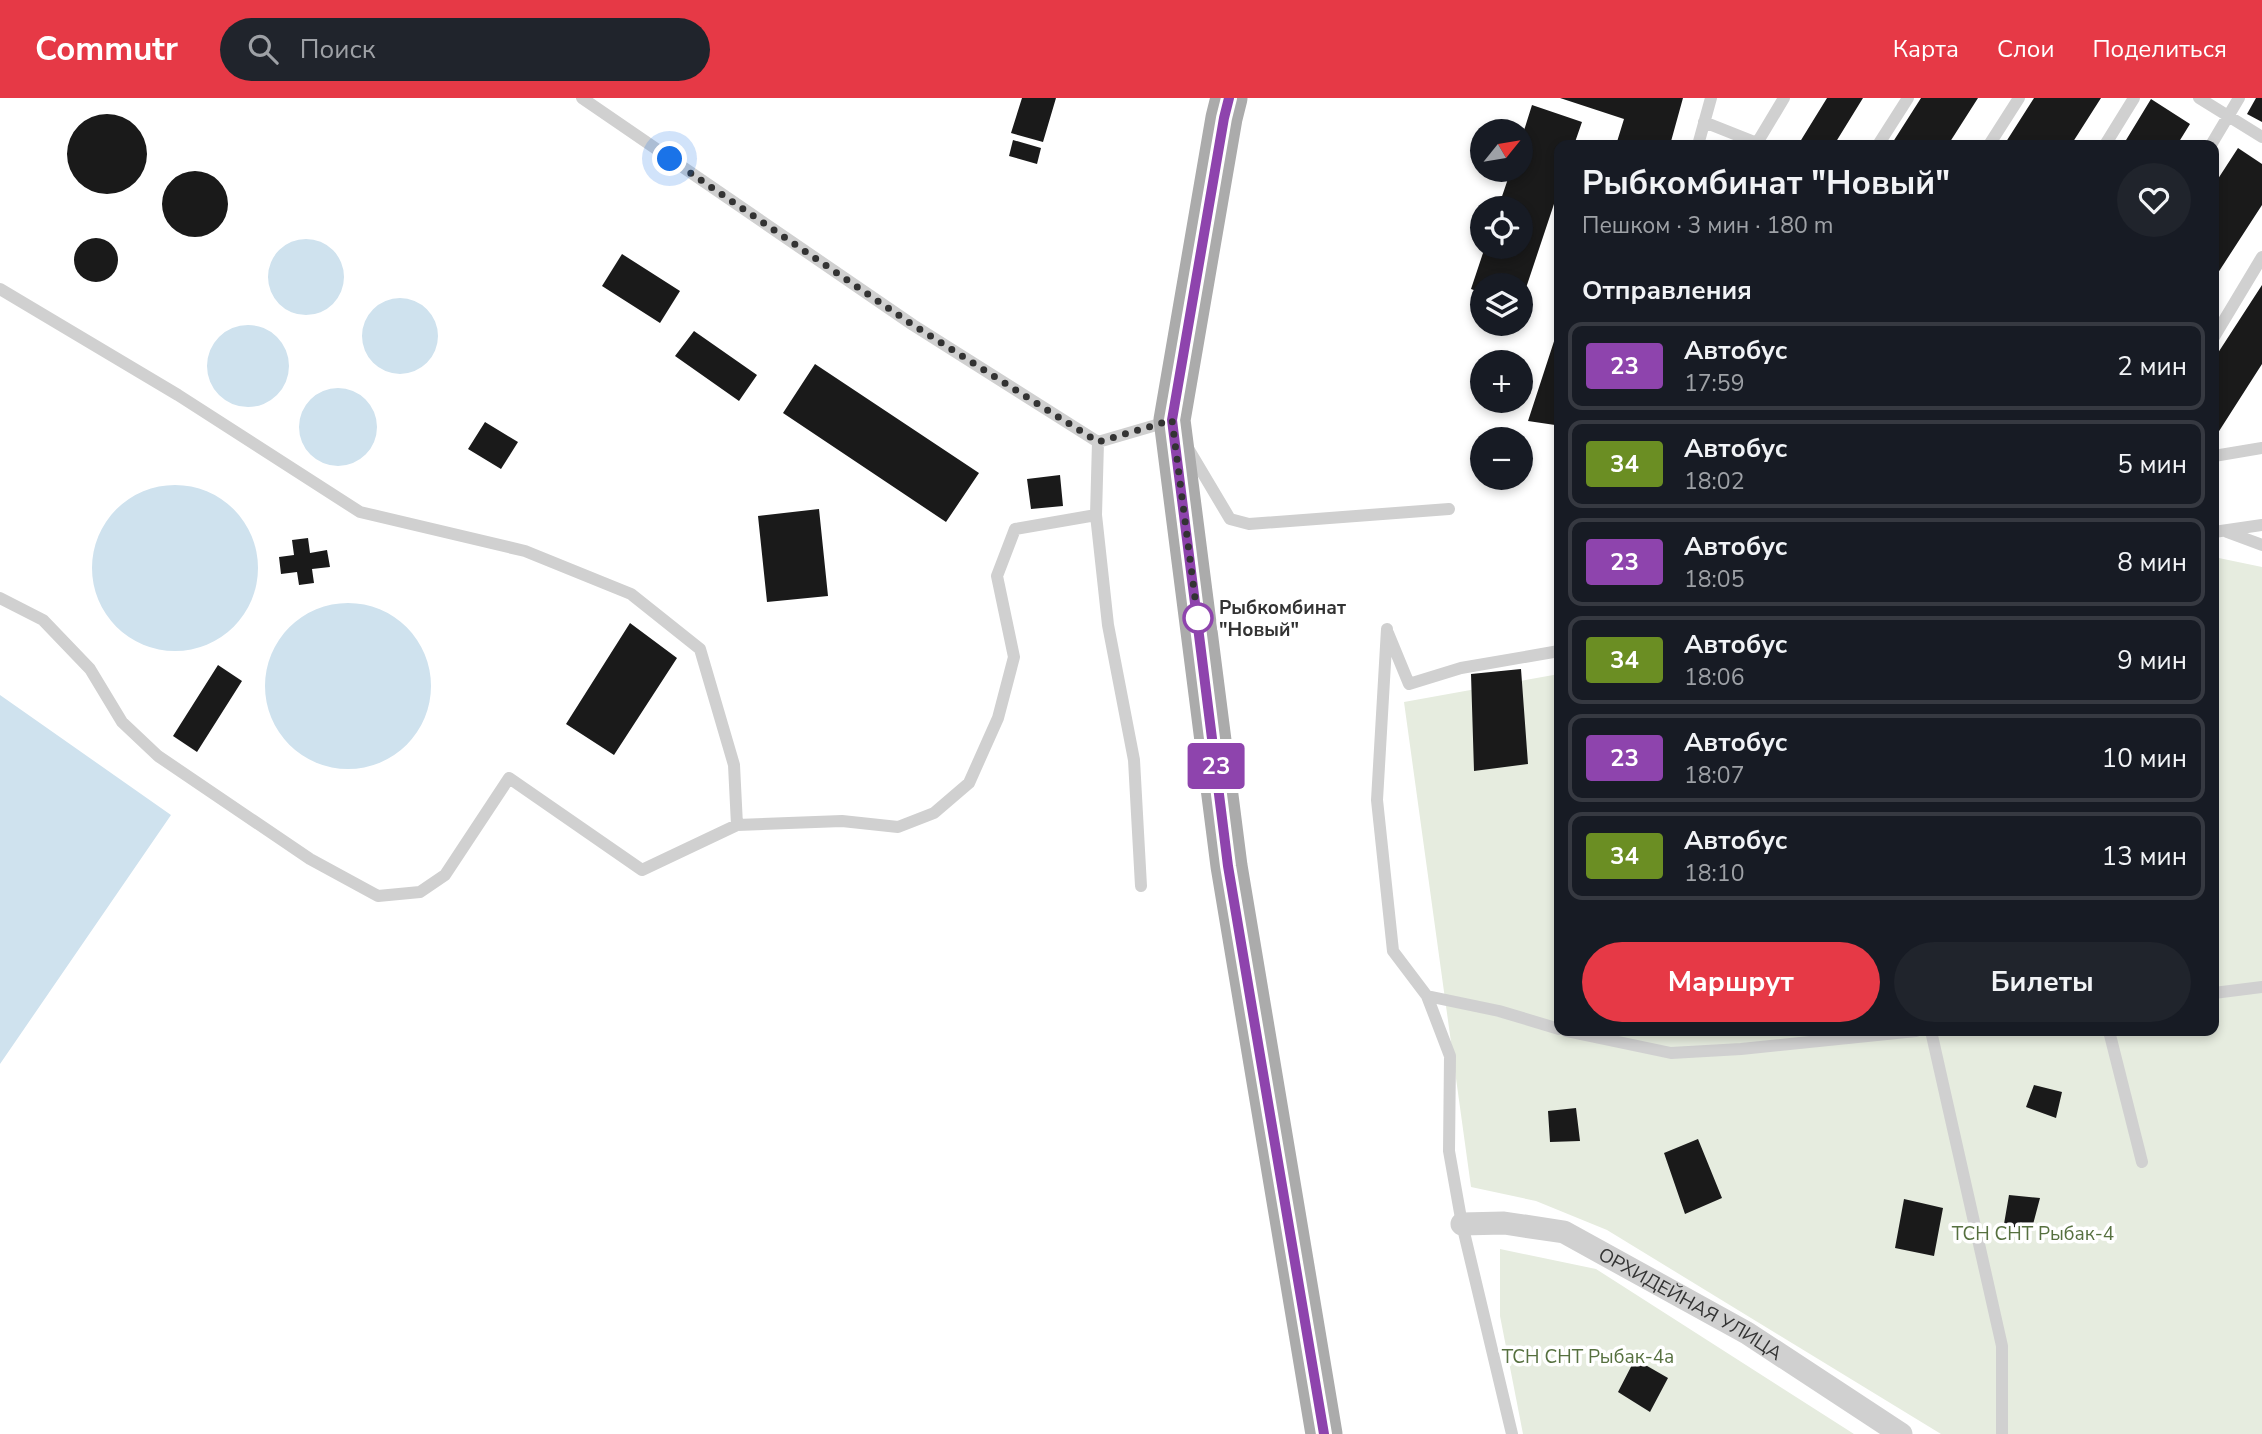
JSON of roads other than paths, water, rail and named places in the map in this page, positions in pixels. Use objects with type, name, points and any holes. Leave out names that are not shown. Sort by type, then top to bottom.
[{"type":"main road","points":[[1229,98],[1172,420],[1228,866],[1324,1434]]},
{"type":"street","name":"ОРХИДЕЙНАЯ УЛИЦА","points":[[1462,1224],[1504,1223],[1564,1232],[1747,1333],[1901,1434]]},
{"type":"lane","points":[[582,98],[913,325],[1098,442],[1172,420],[1230,519],[1249,524],[1449,509]]},
{"type":"lane","points":[[1699,140],[1711,98]]},
{"type":"lane","points":[[1759,140],[1784,98]]},
{"type":"lane","points":[[1881,140],[1908,98]]},
{"type":"lane","points":[[1992,140],[2019,98]]},
{"type":"lane","points":[[2108,140],[2134,98]]},
{"type":"lane","points":[[2199,98],[2262,137]]},
{"type":"lane","points":[[2214,140],[2239,98]]},
{"type":"lane","points":[[1704,122],[1747,140]]},
{"type":"lane","points":[[2219,329],[2262,257]]},
{"type":"lane","points":[[0,289],[178,395],[360,512],[525,551],[631,594],[700,649],[734,765],[737,825]]},
{"type":"lane","points":[[1098,442],[1096,515],[1108,625],[1134,760],[1141,886]]},
{"type":"lane","points":[[2219,455],[2262,448]]},
{"type":"lane","points":[[0,598],[43,620],[90,669],[122,722],[158,756],[310,859],[378,896],[420,892],[444,875],[509,778],[642,870],[737,825],[842,821],[898,827],[934,813],[969,783],[998,718],[1014,657],[997,576],[1015,529],[1096,515]]},
{"type":"lane","points":[[2219,531],[2262,525]]},
{"type":"lane","points":[[2219,531],[2262,545]]},
{"type":"lane","points":[[1512,1434],[1462,1224],[1449,1152],[1450,1056],[1427,996],[1393,951],[1377,800],[1387,629],[1409,684],[1461,668],[1554,652]]},
{"type":"lane","points":[[2219,992],[2262,987]]},
{"type":"lane","points":[[1427,996],[1499,1011],[1554,1028]]},
{"type":"lane","points":[[1590,1036],[1671,1053],[1867,1036]]},
{"type":"lane","points":[[1932,1036],[2002,1346],[2002,1434]]},
{"type":"lane","points":[[2110,1036],[2142,1162]]},
{"type":"water","points":[[299,239],[313,239],[327,245],[338,256],[344,277],[341,292],[333,304],[313,315],[299,315],[285,309],[274,298],[268,284],[268,270],[274,256],[285,245]]},
{"type":"water","points":[[393,298],[407,298],[421,304],[432,315],[438,336],[435,351],[427,363],[407,374],[393,374],[379,368],[368,357],[362,343],[362,329],[368,315],[379,304]]},
{"type":"water","points":[[248,325],[264,328],[277,337],[286,350],[289,366],[286,382],[277,395],[264,404],[248,407],[232,404],[219,395],[210,382],[207,366],[210,350],[219,337],[232,328]]},
{"type":"water","points":[[338,388],[353,391],[370,405],[377,427],[374,442],[360,459],[338,466],[323,463],[306,449],[299,427],[302,412],[316,395]]},
{"type":"water","points":[[175,485],[207,491],[234,509],[252,536],[258,568],[252,600],[234,627],[207,645],[175,651],[143,645],[116,627],[98,600],[92,568],[98,536],[116,509],[143,491]]},
{"type":"water","points":[[348,603],[380,610],[394,617],[406,628],[417,640],[424,654],[431,686],[424,718],[417,732],[406,744],[394,755],[380,762],[348,769],[316,762],[302,755],[290,744],[279,732],[272,718],[265,686],[272,654],[279,640],[290,628],[302,617],[316,610]]},
{"type":"water","points":[[0,695],[171,815],[0,1064]]},
{"type":"place","name":"Рыбкомбинат \"Новый\"","points":[[1198,618]]},
{"type":"park label","name":"ТСН СНТ Рыбак-4","points":[[2033,1233]]},
{"type":"park label","name":"ТСН СНТ Рыбак-4а","points":[[1588,1356]]}]
